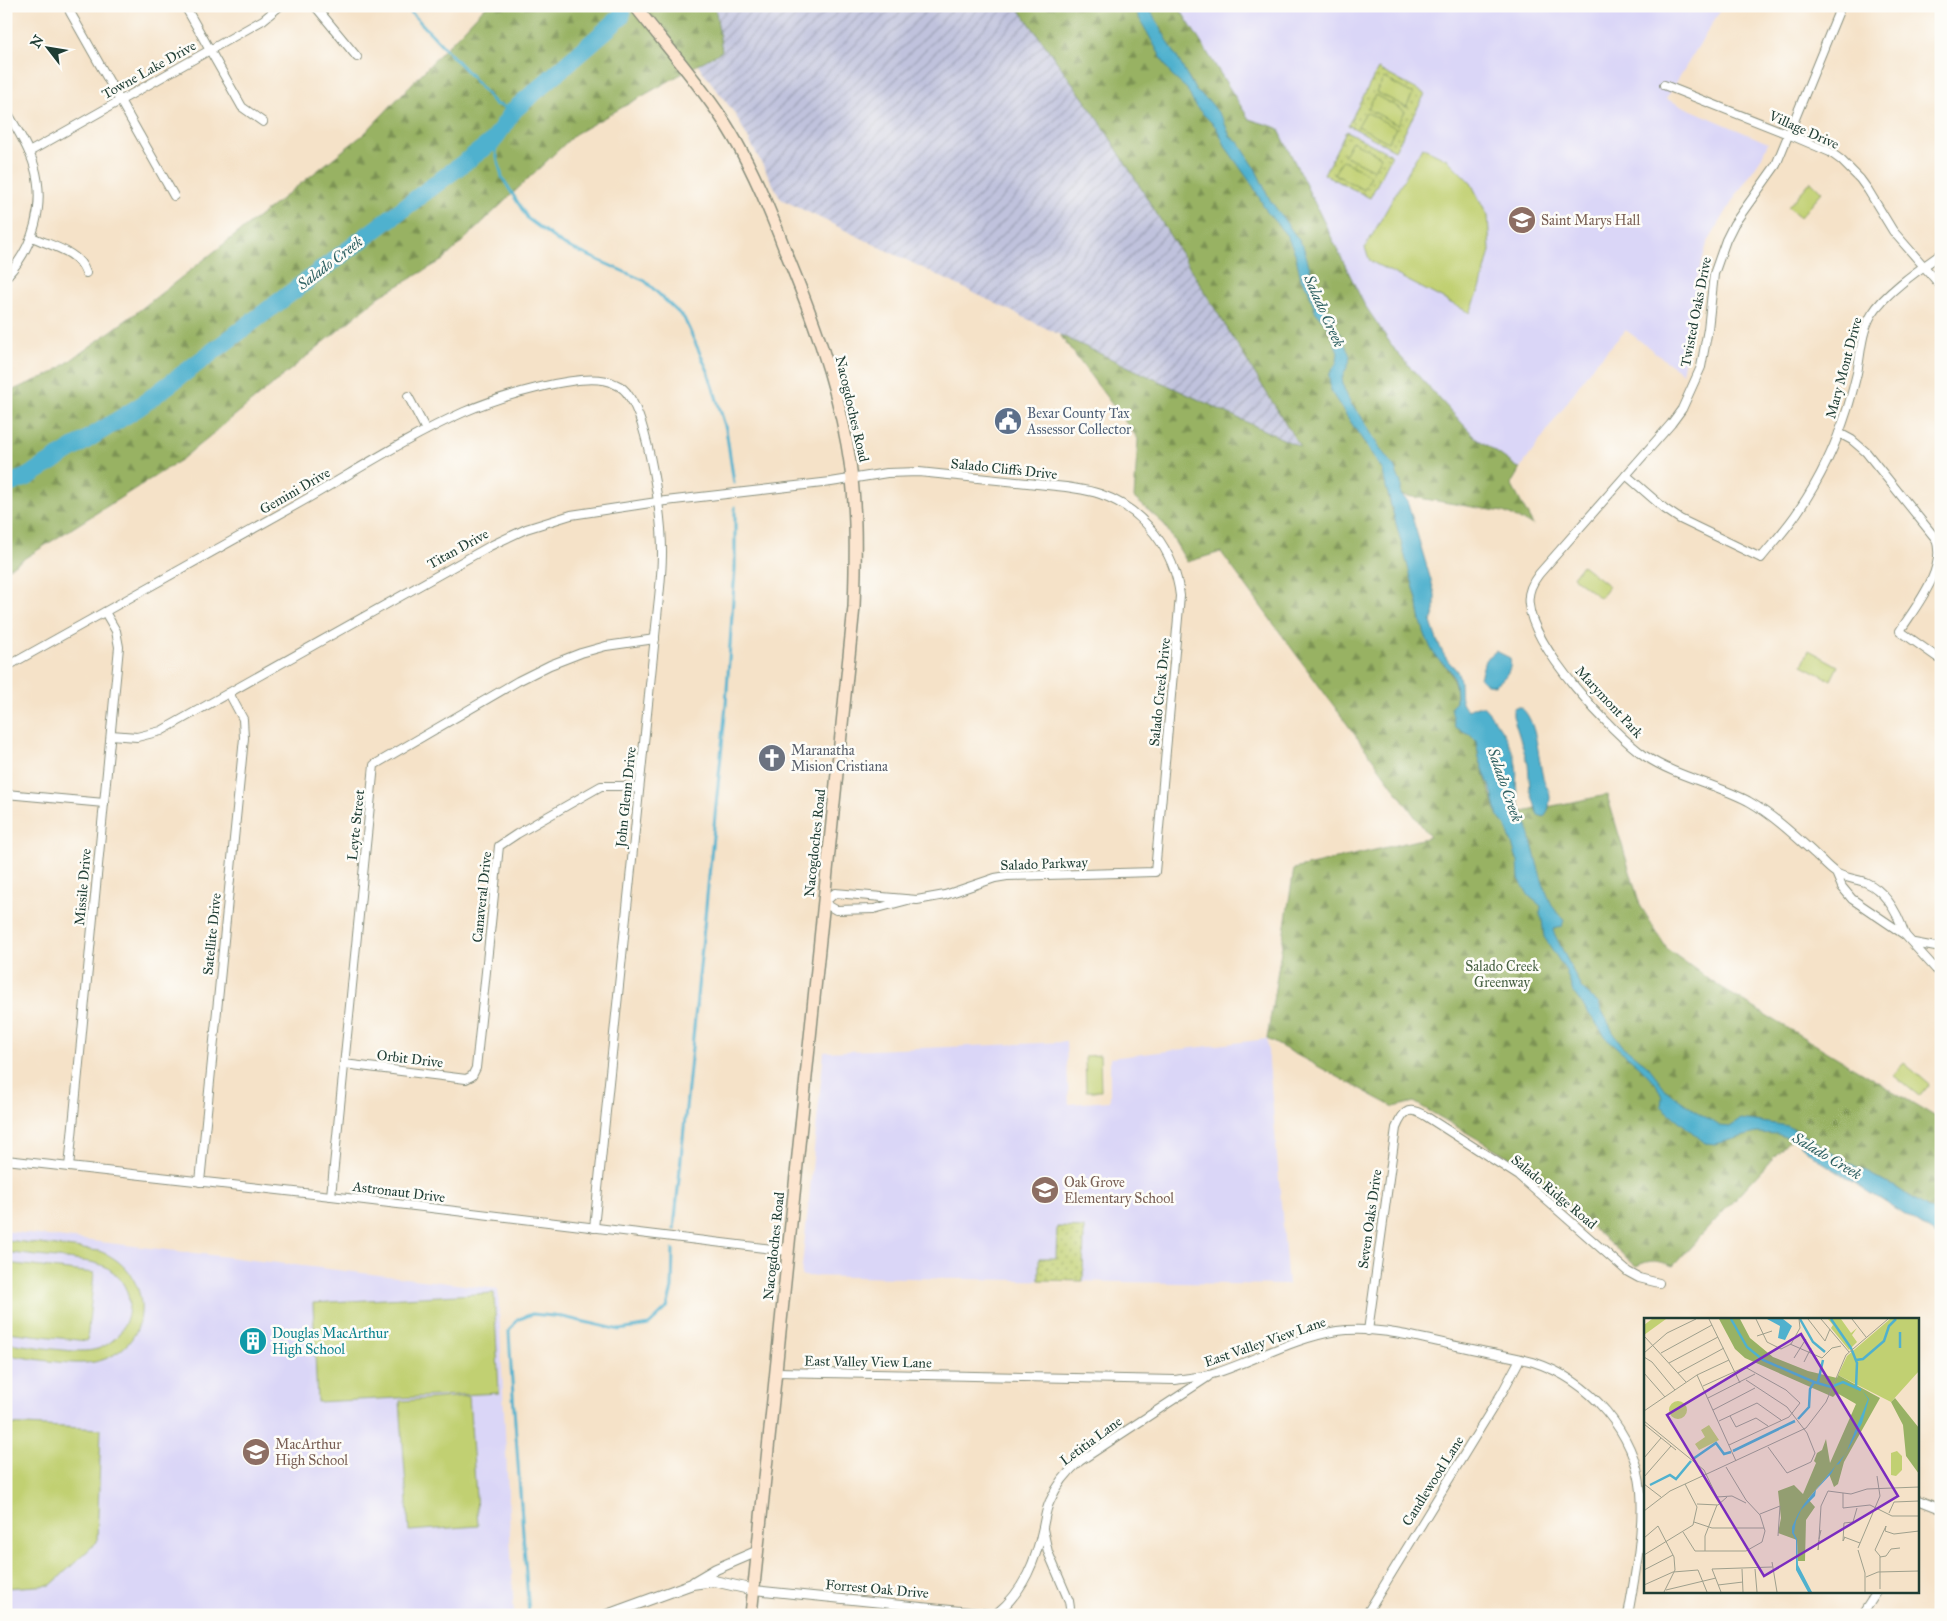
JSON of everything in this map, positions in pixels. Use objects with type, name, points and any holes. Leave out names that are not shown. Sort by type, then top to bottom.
[{"type":"main road","name":"Nacogdoches Road","points":[[635,6],[722,118],[777,228],[835,389],[847,444],[851,478],[856,553],[854,606],[751,1615]]},
{"type":"street","points":[[68,6],[174,196]]},
{"type":"street","points":[[185,6],[242,107],[263,122]]},
{"type":"street","name":"Towne Lake Drive","points":[[29,152],[210,51],[262,20],[280,6]]},
{"type":"street","points":[[315,6],[357,57]]},
{"type":"street","name":"Twisted Oaks Drive","points":[[1584,523],[1671,424],[1682,409],[1694,385],[1708,329],[1711,292],[1719,257],[1734,224],[1776,165],[1841,6]]},
{"type":"street","name":"Village Drive","points":[[1664,85],[1830,152],[1851,169],[1868,190],[1892,231],[1941,286]]},
{"type":"street","points":[[6,110],[29,152],[37,177],[39,195],[38,212],[32,237],[19,260],[6,276]]},
{"type":"street","points":[[32,237],[73,255],[84,266],[86,273]]},
{"type":"street","name":"Mary Mont Drive","points":[[1626,475],[1665,509],[1680,519],[1761,558],[1799,511],[1822,471],[1839,433],[1852,392],[1867,323],[1878,306],[1941,254]]},
{"type":"street","name":"Gemini Drive","points":[[6,667],[426,430],[479,406],[534,390],[578,379],[604,379],[611,382]]},
{"type":"street","name":"John Glenn Drive","points":[[594,1228],[655,640],[662,552],[653,474],[637,414],[629,396],[622,388],[611,382]]},
{"type":"street","points":[[408,396],[426,430]]},
{"type":"street","points":[[1839,433],[1852,440],[1866,452],[1936,539],[1940,552],[1935,574],[1900,631],[1941,660]]},
{"type":"street","name":"Salado Cliffs Drive","points":[[851,478],[903,472],[1086,490],[1114,499],[1146,524]]},
{"type":"street","name":"Titan Drive","points":[[111,735],[137,737],[154,734],[510,536],[571,515],[657,502],[831,482],[851,478]]},
{"type":"street","name":"Marymont Park","points":[[1584,523],[1539,574],[1529,594],[1529,605],[1535,625],[1548,650],[1566,676],[1625,740],[1646,757],[1754,805],[1778,821],[1836,873],[1875,888],[1885,897],[1900,919],[1905,935]]},
{"type":"street","name":"Salado Creek Drive","points":[[1146,524],[1164,546],[1179,583],[1180,596],[1155,872]]},
{"type":"street","name":"Missile Drive","points":[[69,1167],[111,735],[118,640],[116,632],[105,612]]},
{"type":"street","name":"Leyte Street","points":[[331,1196],[374,765],[518,681],[550,665],[589,650],[655,640]]},
{"type":"street","name":"Satellite Drive","points":[[200,1182],[244,738],[243,719],[229,693]]},
{"type":"street","name":"Canaveral Drive","points":[[472,1076],[476,1068],[499,846],[601,786],[622,786],[639,789]]},
{"type":"street","points":[[6,794],[104,803]]},
{"type":"street","name":"Salado Parkway","points":[[908,900],[835,893],[824,903],[836,910],[874,909],[908,900],[945,895],[1007,876],[1155,872]]},
{"type":"street","name":"Marymont Park","points":[[1836,873],[1842,887],[1852,899],[1905,935],[1941,975]]},
{"type":"street","points":[[1914,943],[1941,948]]},
{"type":"street","name":"Orbit Drive","points":[[344,1064],[466,1079],[472,1076]]},
{"type":"street","name":"Salado Ridge Road","points":[[1405,1112],[1417,1110],[1508,1169],[1628,1272],[1644,1280],[1659,1283]]},
{"type":"street","name":"Seven Oaks Drive","points":[[1368,1330],[1396,1128],[1405,1112]]},
{"type":"street","name":"Astronaut Drive","points":[[6,1160],[331,1196],[789,1251]]},
{"type":"street","name":"East Valley View Lane","points":[[776,1372],[1159,1380],[1214,1374],[1318,1335],[1352,1330],[1397,1334],[1520,1359],[1552,1370],[1583,1388],[1608,1413],[1631,1450],[1640,1490],[1641,1525],[1628,1615]]},
{"type":"street","name":"Candlewood Lane","points":[[1366,1615],[1503,1391],[1520,1359]]},
{"type":"street","name":"Letitia Lane","points":[[999,1614],[1023,1586],[1032,1566],[1046,1512],[1054,1493],[1065,1476],[1076,1464],[1214,1374]]},
{"type":"street","points":[[1920,1501],[1941,1509]]},
{"type":"street","points":[[1043,1527],[1048,1552],[1069,1601],[1071,1615]]},
{"type":"street","points":[[607,1615],[692,1584],[716,1568],[758,1551]]},
{"type":"street","points":[[692,1584],[714,1582],[754,1590]]},
{"type":"street","name":"Forrest Oak Drive","points":[[754,1590],[999,1614]]},
{"type":"street","points":[[1862,1615],[1875,1594]]},
{"type":"shaded area","points":[[715,6],[1017,6],[1099,120],[1300,448],[1060,335],[781,199],[735,114],[698,65],[722,51]]},
{"type":"shaded area","name":"Saint Marys Hall","points":[[1178,6],[1723,6],[1666,99],[1768,143],[1760,160],[1707,244],[1697,279],[1691,330],[1682,373],[1626,330],[1592,367],[1520,469],[1475,437],[1397,353],[1364,304],[1278,128],[1249,119]]},
{"type":"shaded area","name":"Oak Grove Elementary School","points":[[1267,1039],[1288,1285],[801,1276],[824,1052],[1066,1042],[1069,1104],[1110,1101],[1110,1058]]},
{"type":"shaded area","name":"MacArthur High School","points":[[6,1231],[498,1289],[514,1615],[6,1615]]},
{"type":"green space","points":[[486,6],[715,6],[722,51],[575,134],[443,260],[380,296],[182,459],[6,570],[6,393],[53,373],[136,313],[364,134]]},
{"type":"green space","name":"Salado Creek Greenway","points":[[1017,6],[1178,6],[1249,119],[1278,128],[1364,304],[1397,353],[1475,437],[1520,469],[1511,484],[1533,525],[1503,512],[1401,495],[1388,496],[1410,570],[1419,612],[1437,658],[1449,669],[1456,688],[1460,731],[1471,735],[1476,740],[1479,758],[1498,817],[1607,795],[1640,905],[1667,949],[1721,988],[1941,1120],[1941,1216],[1900,1190],[1838,1157],[1798,1131],[1673,1266],[1654,1261],[1636,1266],[1519,1163],[1414,1102],[1394,1107],[1267,1039],[1294,869],[1430,837],[1221,552],[1187,562],[1164,524],[1134,498],[1138,439],[1060,335],[1300,447],[1099,120]]},
{"type":"green space","points":[[1378,69],[1425,94],[1395,150],[1348,125]]},
{"type":"green space","points":[[1384,78],[1413,94],[1406,107],[1376,92]]},
{"type":"green space","points":[[1375,95],[1405,111],[1398,125],[1368,109]]},
{"type":"green space","points":[[1366,112],[1396,128],[1388,142],[1358,126]]},
{"type":"green space","points":[[1346,131],[1392,155],[1370,198],[1324,174]]},
{"type":"green space","points":[[1352,141],[1381,156],[1374,170],[1344,155]]},
{"type":"green space","points":[[1422,147],[1447,159],[1471,183],[1488,216],[1490,251],[1481,286],[1470,313],[1370,261],[1365,248]]},
{"type":"green space","points":[[1342,160],[1371,176],[1364,190],[1334,174]]},
{"type":"green space","points":[[1811,181],[1822,192],[1800,217],[1788,207]]},
{"type":"green space","points":[[1582,565],[1609,586],[1600,598],[1573,577]]},
{"type":"green space","points":[[1809,650],[1838,666],[1831,680],[1802,665]]},
{"type":"green space","points":[[1100,1055],[1101,1091],[1086,1091],[1085,1056]]},
{"type":"green space","points":[[1904,1063],[1929,1084],[1919,1096],[1893,1075]]},
{"type":"green space","points":[[1057,1227],[1084,1228],[1083,1281],[1039,1280],[1039,1258],[1056,1258]]},
{"type":"green space","points":[[6,1240],[99,1251],[116,1260],[129,1273],[137,1288],[141,1304],[140,1320],[134,1336],[122,1349],[105,1359],[95,1362],[57,1362],[6,1355],[6,1343],[74,1351],[101,1348],[120,1333],[127,1318],[129,1302],[127,1291],[121,1281],[114,1272],[104,1266],[86,1261],[6,1252]]},
{"type":"green space","points":[[6,1263],[94,1273],[87,1341],[6,1332]]},
{"type":"green space","points":[[494,1293],[499,1393],[317,1402],[313,1303]]},
{"type":"green space","points":[[469,1396],[478,1526],[409,1531],[400,1401]]},
{"type":"green space","points":[[6,1424],[101,1429],[97,1542],[51,1585],[6,1588]]},
{"type":"water","points":[[1135,6],[1148,6],[1196,91],[1210,102],[1223,119],[1230,136],[1239,143],[1254,166],[1270,200],[1303,246],[1319,298],[1341,335],[1350,356],[1342,378],[1344,389],[1351,404],[1394,467],[1401,483],[1401,495],[1407,500],[1435,594],[1435,611],[1431,622],[1437,641],[1447,660],[1458,673],[1462,703],[1468,710],[1477,706],[1483,706],[1499,726],[1512,749],[1517,768],[1516,785],[1520,806],[1527,824],[1541,877],[1551,903],[1557,913],[1564,919],[1562,927],[1553,931],[1582,989],[1598,1003],[1622,1045],[1648,1066],[1667,1091],[1694,1110],[1720,1126],[1730,1127],[1741,1119],[1788,1126],[1838,1157],[1900,1190],[1941,1216],[1941,1238],[1816,1158],[1798,1142],[1777,1134],[1756,1133],[1715,1144],[1705,1143],[1661,1106],[1662,1097],[1656,1084],[1639,1066],[1609,1041],[1573,992],[1566,971],[1544,937],[1540,915],[1541,906],[1529,896],[1519,879],[1518,862],[1506,826],[1498,817],[1492,793],[1479,758],[1476,740],[1471,735],[1455,727],[1451,707],[1456,702],[1454,680],[1448,668],[1433,653],[1424,632],[1383,471],[1331,392],[1329,375],[1337,362],[1338,352],[1329,328],[1315,311],[1308,289],[1301,279],[1295,253],[1287,236],[1267,212],[1253,186],[1227,149],[1216,127],[1195,106],[1187,89],[1171,75],[1138,16]]},
{"type":"water","points":[[1496,651],[1510,658],[1509,670],[1495,685],[1487,684],[1480,678],[1485,660]]},
{"type":"water","points":[[1515,707],[1520,707],[1526,712],[1536,739],[1544,779],[1550,795],[1549,807],[1544,817],[1538,815],[1530,789],[1528,764],[1513,716]]},
{"type":"waterway","points":[[405,6],[495,104],[514,110]]},
{"type":"waterway","name":"Salado Creek","points":[[6,485],[27,477],[139,407],[493,141],[514,110],[621,17],[623,6]]},
{"type":"waterway","points":[[493,141],[502,177],[528,219],[562,244],[645,281],[684,318],[708,371],[726,429],[734,483]]},
{"type":"waterway","points":[[674,1229],[726,705],[735,569],[735,507]]},
{"type":"waterway","points":[[529,1615],[509,1331],[517,1320],[532,1314],[563,1317],[620,1330],[649,1325],[667,1308],[672,1288],[673,1250]]},
{"type":"place","name":"Saint Marys Hall","points":[[1522,220]]},
{"type":"place","name":"Bexar County Tax Assessor Collector","points":[[1008,421]]},
{"type":"place","name":"Maranatha Mision Cristiana","points":[[772,758]]},
{"type":"place","name":"Oak Grove Elementary School","points":[[1045,1190]]},
{"type":"place","name":"Douglas MacArthur High School","points":[[253,1341]]},
{"type":"place","name":"MacArthur High School","points":[[256,1452]]}]
